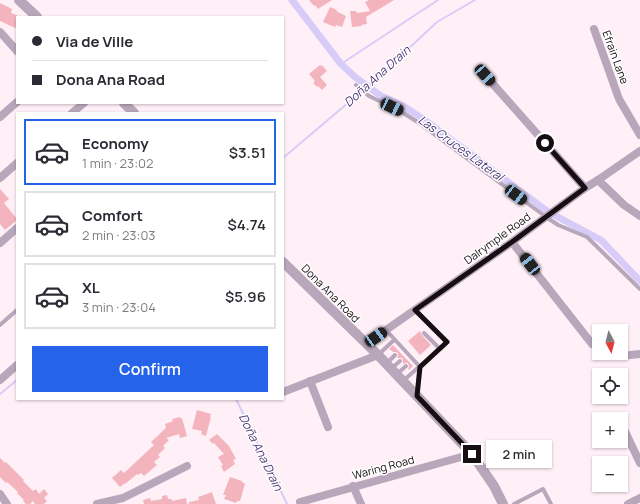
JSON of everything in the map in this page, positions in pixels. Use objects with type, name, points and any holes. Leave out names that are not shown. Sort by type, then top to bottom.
[{"type":"street","points":[[20,0],[36,16]]},
{"type":"street","name":"Efrain Lane","points":[[594,29],[619,100],[640,135]]},
{"type":"street","points":[[0,32],[16,50]]},
{"type":"street","points":[[485,75],[585,188]]},
{"type":"street","points":[[0,117],[16,103]]},
{"type":"street","points":[[73,112],[83,104]]},
{"type":"street","points":[[125,104],[133,112]]},
{"type":"street","name":"Dalrymple Road","points":[[366,344],[640,150]]},
{"type":"street","points":[[0,178],[16,164]]},
{"type":"street","points":[[598,180],[624,205],[640,216]]},
{"type":"street","points":[[0,243],[16,229]]},
{"type":"street","points":[[512,242],[592,344]]},
{"type":"street","name":"Dona Ana Road","points":[[284,263],[378,355],[472,454],[494,486],[503,504]]},
{"type":"street","points":[[628,355],[640,354]]},
{"type":"street","points":[[284,392],[378,355]]},
{"type":"street","points":[[0,380],[16,366]]},
{"type":"street","points":[[310,381],[328,427]]},
{"type":"street","points":[[628,438],[640,463]]},
{"type":"street","name":"Waring Road","points":[[300,502],[472,454]]},
{"type":"street","points":[[97,504],[124,498],[187,466]]},
{"type":"street","points":[[353,486],[361,504]]},
{"type":"street","points":[[0,494],[7,504]]},
{"type":"street","points":[[628,504],[640,498]]},
{"type":"lane","points":[[356,85],[369,96],[400,111],[419,123],[558,225],[587,237],[640,289]]},
{"type":"lane","points":[[394,372],[420,367],[447,342],[415,310]]},
{"type":"lane","points":[[0,325],[16,311]]},
{"type":"lane","points":[[386,330],[406,356],[420,367]]},
{"type":"lane","points":[[424,333],[440,349]]},
{"type":"lane","points":[[378,355],[394,340]]},
{"type":"lane","points":[[394,372],[395,356]]},
{"type":"lane","points":[[394,372],[400,361]]},
{"type":"lane","points":[[394,372],[406,366]]},
{"type":"lane","points":[[417,396],[420,367]]},
{"type":"lane","points":[[514,504],[543,489],[551,504]]},
{"type":"building","points":[[309,0],[332,0],[318,9]]},
{"type":"building","points":[[369,0],[394,0],[366,17],[367,24],[352,27],[350,11],[356,11],[357,13],[370,11],[365,2]]},
{"type":"building","points":[[0,3],[12,9],[11,13],[17,15],[15,28],[0,21]]},
{"type":"building","points":[[330,7],[346,16],[342,27],[336,25],[335,27],[323,22]]},
{"type":"building","points":[[322,65],[327,71],[320,77],[327,85],[322,90],[313,83],[315,81],[309,74]]},
{"type":"building","points":[[0,189],[9,199],[4,203],[16,218],[16,221],[5,230],[0,224]]},
{"type":"building","points":[[420,331],[431,345],[420,355],[408,341]]},
{"type":"building","points":[[393,345],[413,366],[409,370],[408,363],[403,364],[402,358],[397,358],[398,353],[389,349]]},
{"type":"building","points":[[197,410],[211,414],[206,436],[201,434],[202,431],[192,429]]},
{"type":"building","points":[[180,417],[181,419],[182,418],[187,436],[180,438],[179,434],[166,438],[169,440],[163,446],[165,448],[158,455],[160,457],[154,462],[157,465],[144,476],[141,473],[138,475],[137,474],[120,487],[112,478],[121,470],[124,473],[154,445],[151,442],[166,428],[165,424],[173,421],[172,419]]},
{"type":"building","points":[[217,434],[229,446],[236,459],[233,460],[235,464],[224,472],[221,466],[223,465],[218,457],[224,454],[214,443],[213,444],[209,440]]},
{"type":"building","points":[[0,458],[24,480],[23,481],[33,491],[36,489],[39,494],[44,489],[48,494],[44,498],[47,501],[44,504],[35,504],[33,501],[30,504],[26,504],[17,493],[18,492],[0,477]]},
{"type":"building","points":[[230,477],[242,481],[245,484],[240,501],[237,501],[236,503],[224,499],[226,495],[223,495]]},
{"type":"building","points":[[212,492],[216,504],[189,504],[189,502],[199,500],[198,497]]},
{"type":"building","points":[[167,495],[168,499],[172,499],[172,501],[186,498],[187,504],[144,504],[143,500],[150,498],[151,501],[162,499],[162,496]]},
{"type":"waterway","name":"Las Cruces Lateral","points":[[292,0],[341,64],[355,77],[381,96],[403,106],[426,121],[547,211]]},
{"type":"waterway","points":[[341,64],[438,0]]},
{"type":"waterway","name":"Doña Ana Drain","points":[[284,157],[375,80],[437,22],[475,0]]},
{"type":"waterway","name":"Las Cruces Lateral","points":[[554,215],[601,240],[640,281]]},
{"type":"waterway","points":[[0,394],[16,381]]},
{"type":"waterway","name":"Doña Ana Drain","points":[[236,400],[287,504]]},
{"type":"route","points":[[472,454],[417,396],[420,367],[447,342],[415,310],[512,242],[585,188],[545,143]]}]
